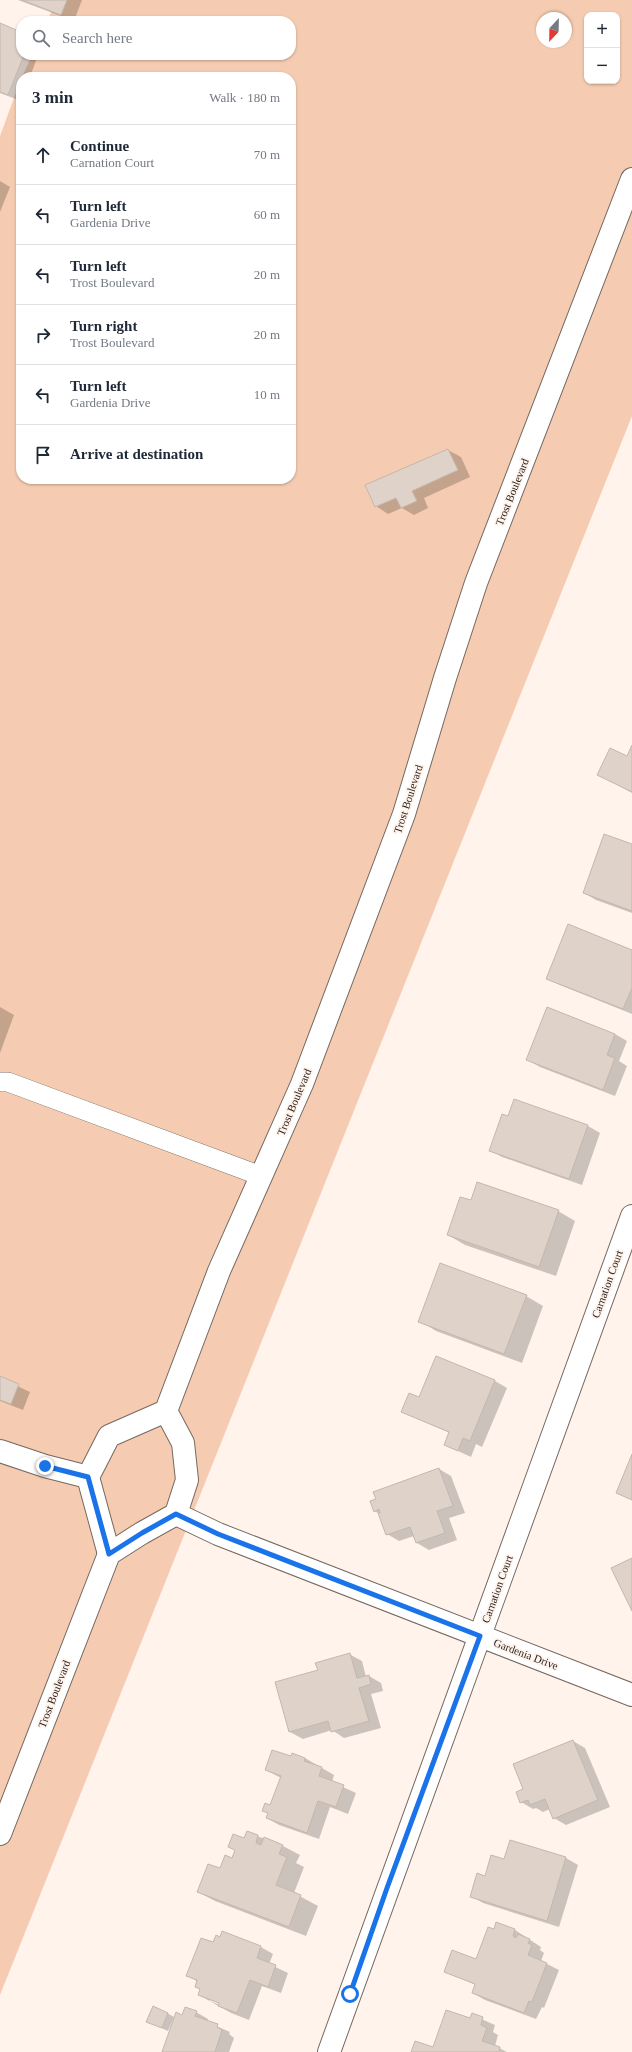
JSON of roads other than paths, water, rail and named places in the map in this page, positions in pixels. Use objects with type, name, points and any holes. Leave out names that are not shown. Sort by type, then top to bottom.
[{"type":"street","name":"Trost Boulevard","points":[[166,1411],[219,1271],[302,1084],[401,821],[476,583],[632,180]]},
{"type":"street","name":"Carnation Court","points":[[329,2052],[387,1888],[632,1216]]},
{"type":"street","points":[[166,1411],[183,1443],[187,1480],[176,1514],[109,1554],[88,1477],[109,1436],[166,1411]]},
{"type":"street","points":[[0,1451],[45,1466],[88,1477]]},
{"type":"street","name":"Gardenia Drive","points":[[176,1514],[218,1534],[632,1695]]},
{"type":"street","name":"Trost Boulevard","points":[[0,1834],[109,1554]]},
{"type":"lane","points":[[0,1082],[8,1082],[261,1176]]}]
